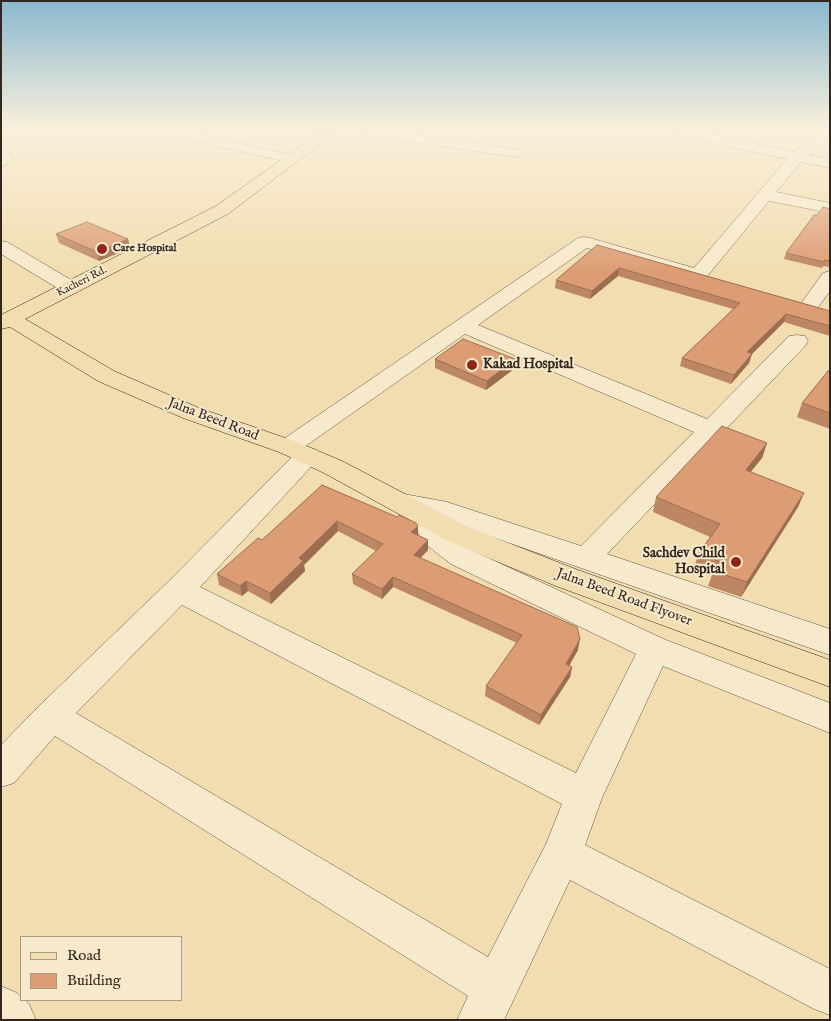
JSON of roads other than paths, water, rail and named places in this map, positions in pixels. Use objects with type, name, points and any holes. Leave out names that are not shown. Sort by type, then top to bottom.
[{"type":"main road","name":"Kacheri Rd.","points":[[3,321],[222,210],[268,177]]},
{"type":"main road","name":"Jalna Beed Road","points":[[3,321],[14,321],[106,376],[191,413],[298,452],[332,467],[410,508]]},
{"type":"main road","name":"Jalna Beed Road Flyover","points":[[410,508],[460,535],[567,578],[830,674]]},
{"type":"street","points":[[1,771],[51,716],[179,590],[298,452],[463,326],[584,242],[707,278],[765,195],[781,177]]},
{"type":"street","points":[[765,195],[830,208]]},
{"type":"street","points":[[1,246],[71,288]]},
{"type":"street","points":[[830,278],[800,303],[830,312]]},
{"type":"street","points":[[463,326],[711,430]]},
{"type":"street","points":[[586,558],[797,341]]},
{"type":"street","points":[[410,508],[447,511],[830,642]]},
{"type":"street","points":[[410,508],[434,536],[461,557],[655,649],[830,718]]},
{"type":"street","points":[[179,590],[584,796]]},
{"type":"street","points":[[51,716],[487,1004],[562,854],[584,796],[655,649]]},
{"type":"street","points":[[562,854],[830,993]]},
{"type":"street","points":[[1,1009],[13,1020]]},
{"type":"place","name":"Care Hospital","points":[[102,249]]},
{"type":"place","name":"Kakad Hospital","points":[[472,365]]},
{"type":"place","name":"Sachdev Child Hospital","points":[[736,562]]}]
